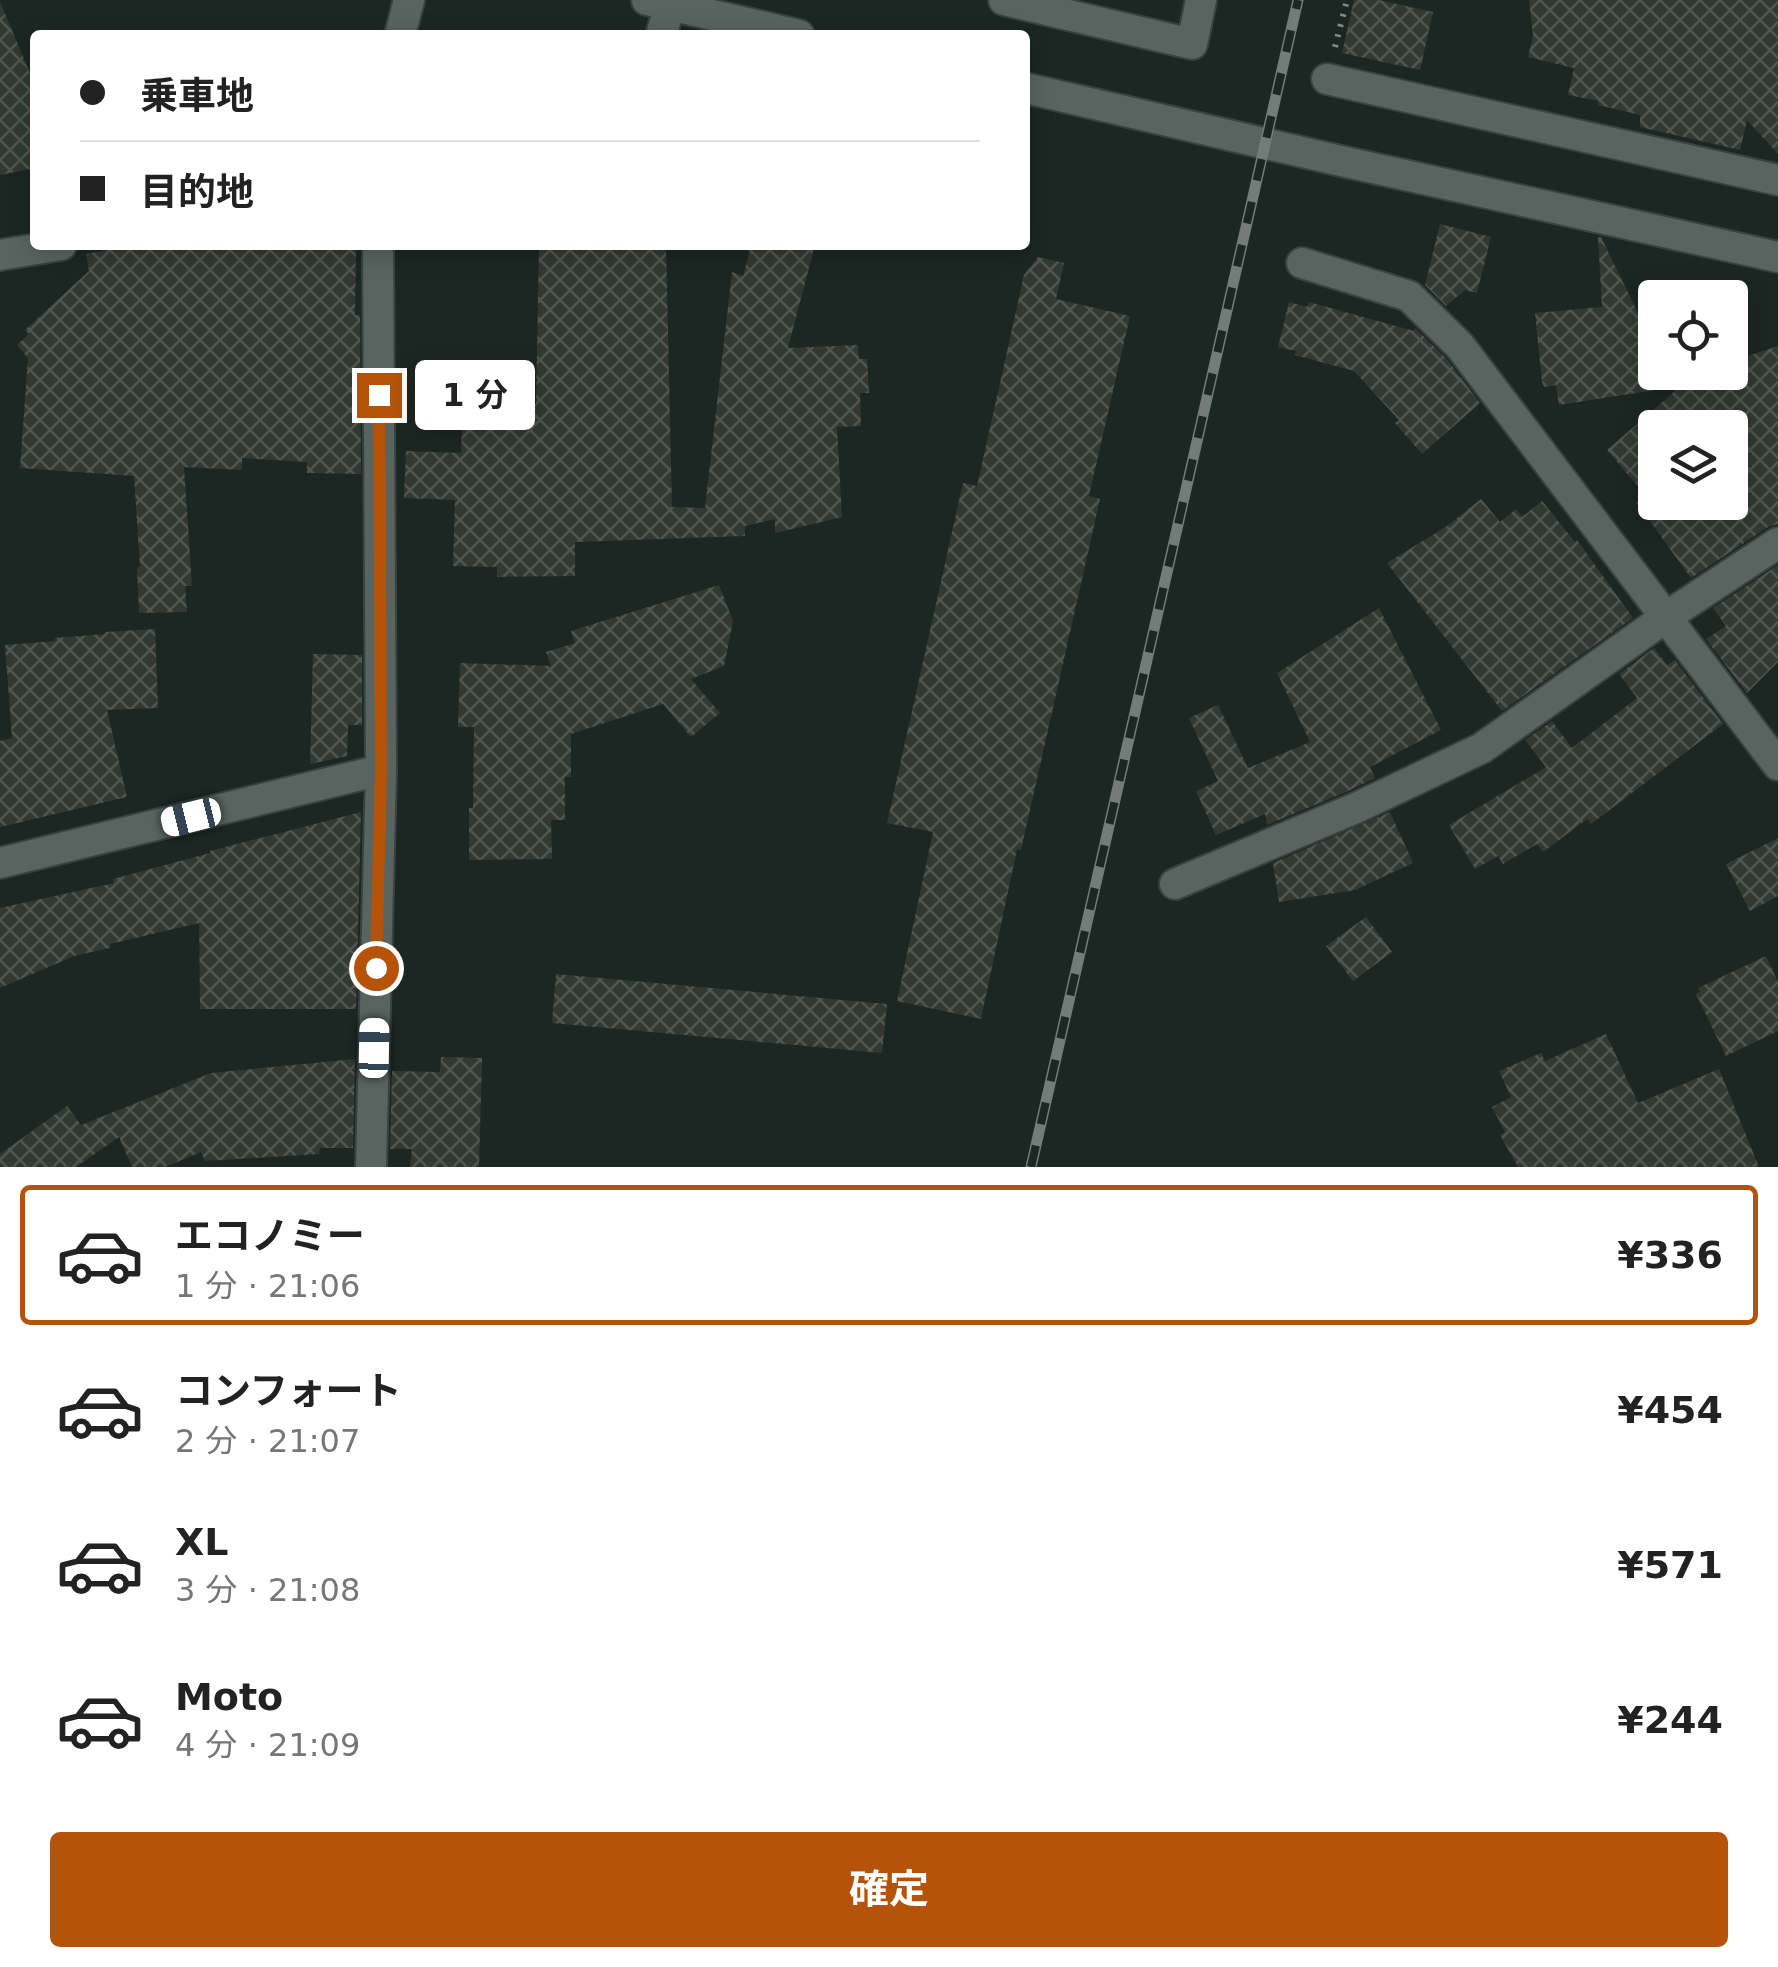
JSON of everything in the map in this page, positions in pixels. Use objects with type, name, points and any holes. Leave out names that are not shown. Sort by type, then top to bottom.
[{"type":"street","points":[[401,30],[410,0]]},
{"type":"street","points":[[1004,0],[1192,44],[1201,0]]},
{"type":"street","points":[[660,30],[659,2],[778,30]]},
{"type":"street","points":[[1327,79],[1778,180]]},
{"type":"street","points":[[1030,89],[1341,162],[1778,256]]},
{"type":"street","points":[[0,254],[30,250]]},
{"type":"street","points":[[371,1167],[381,770],[378,250]]},
{"type":"street","points":[[1302,263],[1408,296],[1460,346],[1778,765]]},
{"type":"street","points":[[1174,884],[1356,808],[1482,748],[1778,543]]},
{"type":"street","points":[[0,864],[381,770]]},
{"type":"building","points":[[1354,0],[1379,0],[1433,12],[1420,70],[1342,53]]},
{"type":"building","points":[[1529,0],[1778,0],[1778,154],[1747,120],[1740,150],[1640,127],[1640,115],[1568,95],[1574,68],[1528,57],[1533,35]]},
{"type":"building","points":[[0,2],[30,73],[30,169],[0,175]]},
{"type":"building","points":[[1440,224],[1491,237],[1477,293],[1465,290],[1446,306],[1425,285]]},
{"type":"building","points":[[1598,237],[1638,313],[1638,390],[1655,390],[1559,405],[1556,385],[1544,387],[1542,382],[1535,313],[1602,307]]},
{"type":"building","points":[[107,250],[356,250],[361,474],[307,473],[307,462],[242,458],[242,470],[184,467],[192,586],[185,586],[187,612],[139,613],[134,476],[20,468],[28,358],[17,345],[29,334],[25,330],[89,271],[86,254]]},
{"type":"building","points":[[539,250],[666,250],[672,507],[705,508],[732,272],[743,276],[750,250],[814,250],[788,348],[858,345],[859,359],[867,359],[869,393],[860,393],[861,426],[837,427],[842,517],[775,533],[775,519],[745,526],[745,536],[575,542],[575,576],[497,577],[497,567],[453,566],[455,500],[404,498],[406,451],[461,453],[463,400],[536,404]]},
{"type":"building","points":[[1038,257],[1064,263],[1056,299],[1130,316],[1089,496],[1100,499],[981,1019],[897,1001],[933,832],[887,823],[963,483],[977,486],[1024,275]]},
{"type":"building","points":[[1289,302],[1307,307],[1309,302],[1414,331],[1415,328],[1446,358],[1480,403],[1422,454],[1395,423],[1399,420],[1354,371],[1278,347]]},
{"type":"building","points":[[1778,346],[1778,524],[1691,578],[1649,520],[1748,520],[1748,410],[1653,410],[1676,390],[1748,390],[1748,356]]},
{"type":"building","points":[[1638,423],[1638,487],[1607,450]]},
{"type":"building","points":[[1481,499],[1500,522],[1516,509],[1522,517],[1542,501],[1577,540],[1633,618],[1502,711],[1387,563],[1447,526]]},
{"type":"building","points":[[1778,565],[1778,662],[1747,693],[1706,639],[1726,626],[1713,608]]},
{"type":"building","points":[[719,585],[733,621],[724,666],[691,679],[720,713],[691,737],[663,704],[571,734],[565,820],[551,820],[552,859],[469,860],[474,727],[458,727],[460,663],[551,666],[546,652],[575,643],[571,631]]},
{"type":"building","points":[[1379,608],[1441,730],[1370,767],[1375,778],[1348,791],[1267,825],[1265,814],[1216,835],[1196,791],[1218,781],[1189,718],[1218,705],[1248,768],[1310,742],[1277,673]]},
{"type":"building","points":[[155,629],[158,708],[107,710],[127,797],[0,827],[0,741],[12,738],[5,645]]},
{"type":"building","points":[[1654,648],[1667,665],[1675,660],[1723,724],[1591,824],[1587,819],[1543,852],[1537,844],[1503,864],[1498,856],[1475,869],[1449,825],[1546,767],[1525,740],[1552,721],[1572,748],[1637,698],[1619,674]]},
{"type":"building","points":[[313,654],[362,655],[362,725],[348,725],[347,756],[310,764]]},
{"type":"building","points":[[361,812],[356,1009],[200,1009],[199,923],[110,944],[110,948],[74,956],[0,988],[0,908],[114,883],[113,879],[210,851]]},
{"type":"building","points":[[1390,812],[1413,863],[1355,890],[1279,902],[1273,863]]},
{"type":"building","points":[[1778,838],[1778,896],[1750,911],[1726,864]]},
{"type":"building","points":[[1366,917],[1392,952],[1353,981],[1326,946]]},
{"type":"building","points":[[1766,956],[1778,982],[1778,1031],[1726,1056],[1696,994],[1700,992],[1698,988]]},
{"type":"building","points":[[556,974],[887,1004],[882,1053],[552,1023]]},
{"type":"building","points":[[1606,1034],[1638,1103],[1719,1069],[1759,1167],[1518,1167],[1500,1135],[1505,1132],[1492,1107],[1511,1097],[1499,1071],[1541,1053],[1545,1061]]},
{"type":"building","points":[[441,1057],[482,1058],[479,1167],[410,1167],[412,1149],[390,1149],[392,1071],[440,1072]]},
{"type":"building","points":[[355,1059],[353,1148],[320,1148],[319,1154],[205,1161],[201,1152],[165,1167],[132,1167],[119,1137],[76,1167],[0,1167],[0,1154],[67,1106],[81,1125],[211,1073]]},
{"type":"railway","points":[[1031,1167],[1298,0]]},
{"type":"route","points":[[376,968],[381,770],[379,395]]}]
